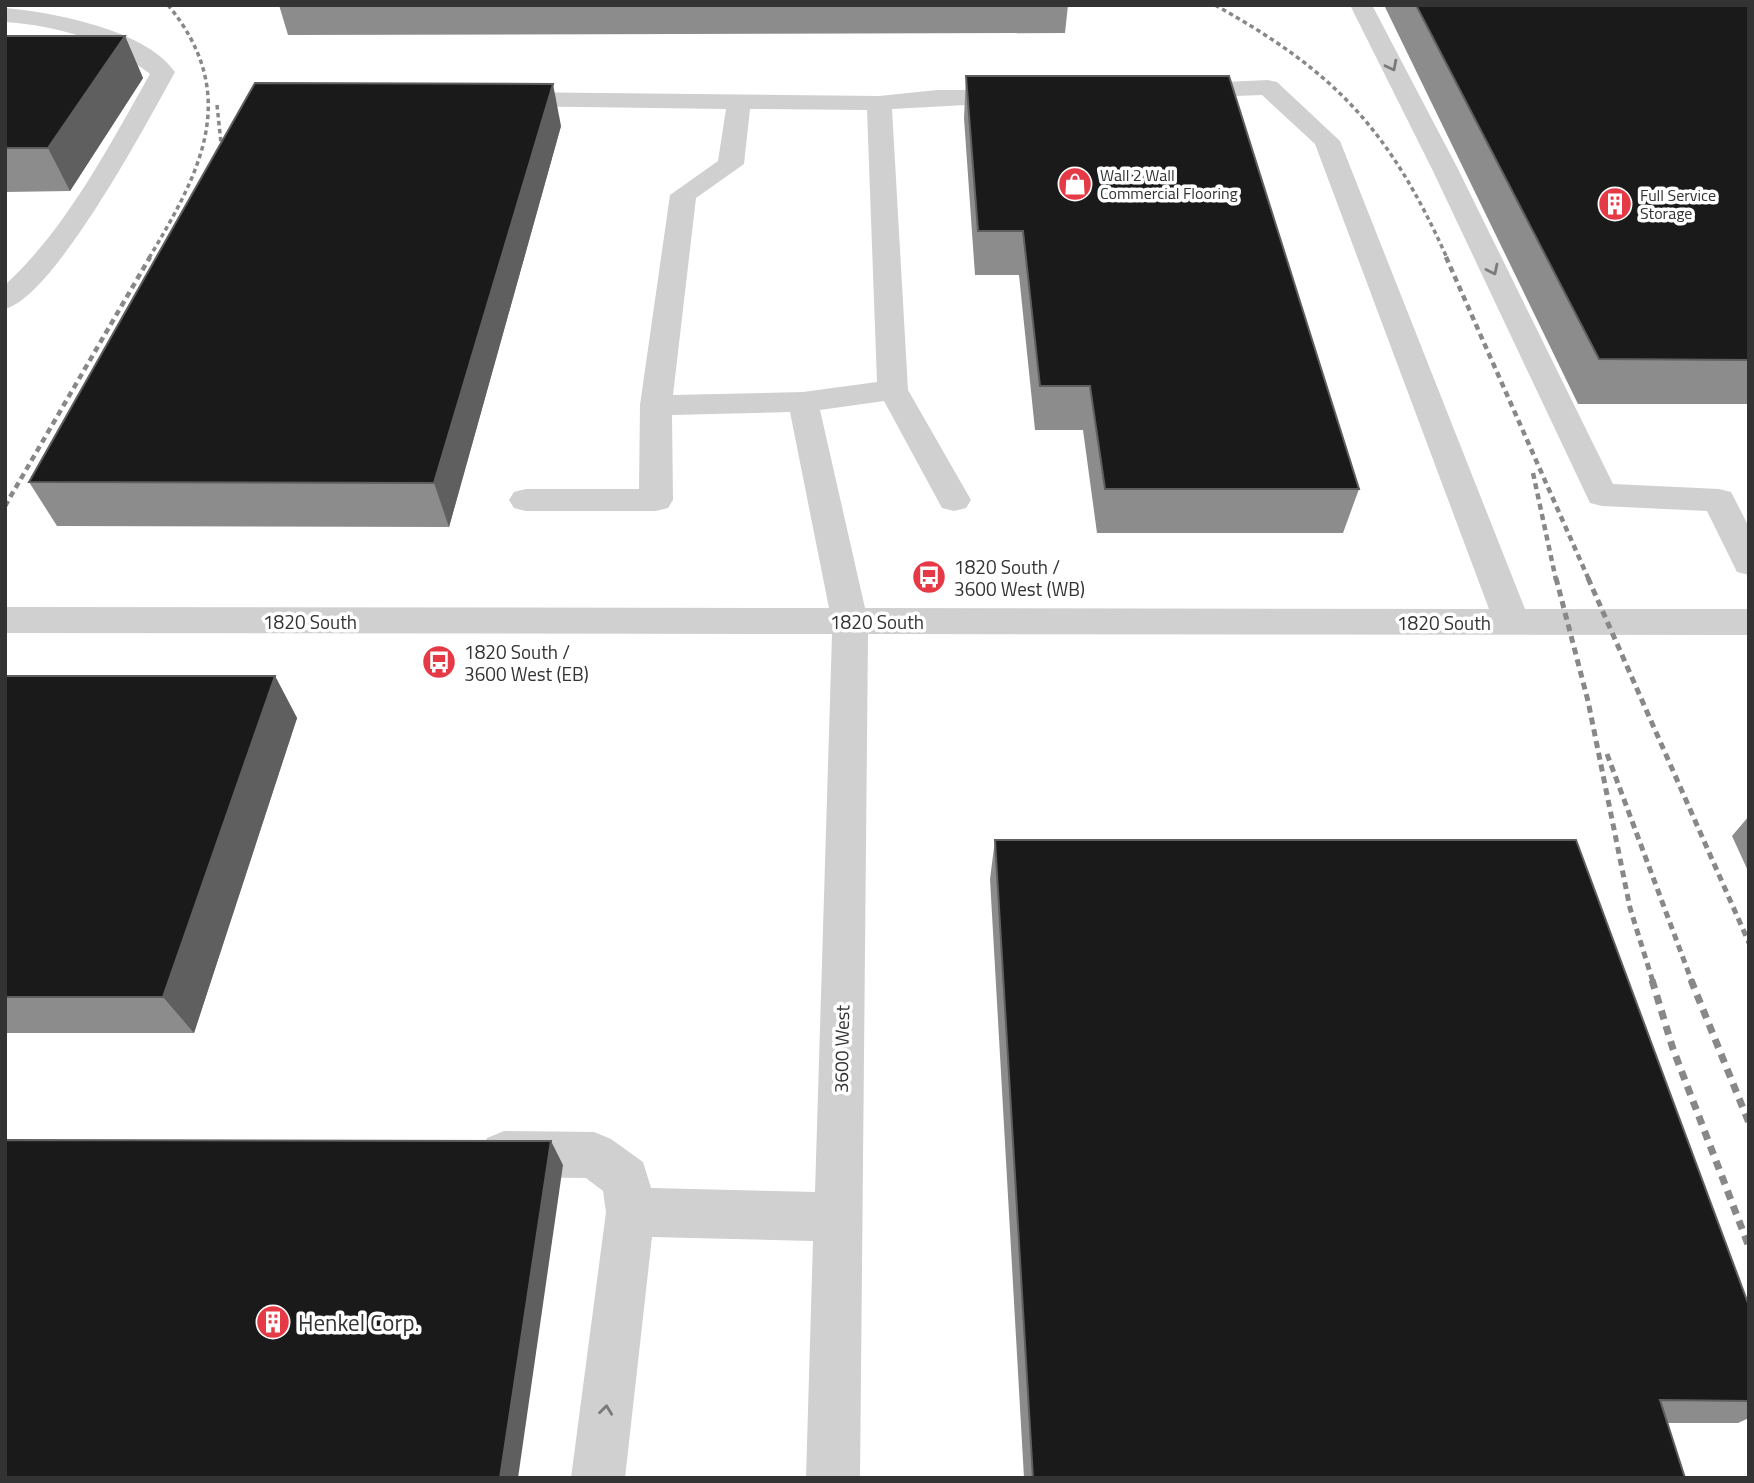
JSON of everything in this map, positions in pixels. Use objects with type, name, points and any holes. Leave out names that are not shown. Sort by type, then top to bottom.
[{"type":"street","points":[[1361,5],[1445,169],[1602,495],[1734,501],[1749,563]]},
{"type":"street","points":[[5,15],[64,24],[97,33],[145,57],[163,72],[116,158],[41,266],[24,286],[5,300]]},
{"type":"street","points":[[1159,93],[1268,88],[1327,141],[1512,622]]},
{"type":"street","points":[[475,99],[879,103],[937,97],[1039,97]]},
{"type":"street","points":[[526,500],[656,500],[656,405],[683,195],[731,164],[738,101]]},
{"type":"street","points":[[879,103],[893,390],[954,500]]},
{"type":"street","points":[[656,405],[803,402],[893,390]]},
{"type":"street","name":"3600 West","points":[[803,402],[850,621],[833,1478]]},
{"type":"street","name":"1820 South","points":[[5,620],[1749,622]]},
{"type":"street","points":[[457,1154],[594,1155],[626,1179],[630,1212],[598,1478]]},
{"type":"street","points":[[630,1212],[838,1217]]},
{"type":"building","name":"Full Service Storage","points":[[1416,5],[1749,5],[1749,360],[1599,359]]},
{"type":"building","points":[[5,36],[125,36],[48,148],[5,148]]},
{"type":"building","points":[[966,76],[1229,76],[1359,489],[1105,489],[1090,386],[1040,386],[1023,231],[978,231]]},
{"type":"building","points":[[255,83],[553,84],[434,483],[29,482]]},
{"type":"building","points":[[5,676],[275,676],[163,997],[5,997]]},
{"type":"building","points":[[995,840],[1576,840],[1749,1306],[1749,1401],[1660,1400],[1685,1478],[1033,1478]]},
{"type":"building","name":"Henkel Corp.","points":[[5,1140],[551,1141],[500,1478],[5,1478]]},
{"type":"railway","points":[[149,258],[184,194],[206,133],[208,102],[204,70],[191,38],[168,5]]},
{"type":"railway","points":[[1215,5],[1295,55],[1355,109],[1381,140],[1404,174],[1447,258]]},
{"type":"railway","points":[[217,105],[221,143],[218,163]]},
{"type":"railway","points":[[5,506],[150,257]]},
{"type":"railway","points":[[1446,257],[1589,580]]},
{"type":"railway","points":[[1533,473],[1556,580]]},
{"type":"railway","points":[[1556,578],[1588,701],[1630,908],[1653,982]]},
{"type":"railway","points":[[1588,578],[1749,943]]},
{"type":"railway","points":[[1607,754],[1692,982]]},
{"type":"railway","points":[[1652,980],[1673,1049],[1749,1247]]},
{"type":"railway","points":[[1691,980],[1749,1123]]},
{"type":"place","name":"Wall 2 Wall Commercial Flooring","points":[[1075,184]]},
{"type":"place","name":"Full Service Storage","points":[[1615,204]]},
{"type":"place","name":"1820 South / 3600 West (WB)","points":[[929,577]]},
{"type":"place","name":"1820 South / 3600 West (EB)","points":[[439,662]]},
{"type":"place","name":"Henkel Corp.","points":[[273,1322]]}]
